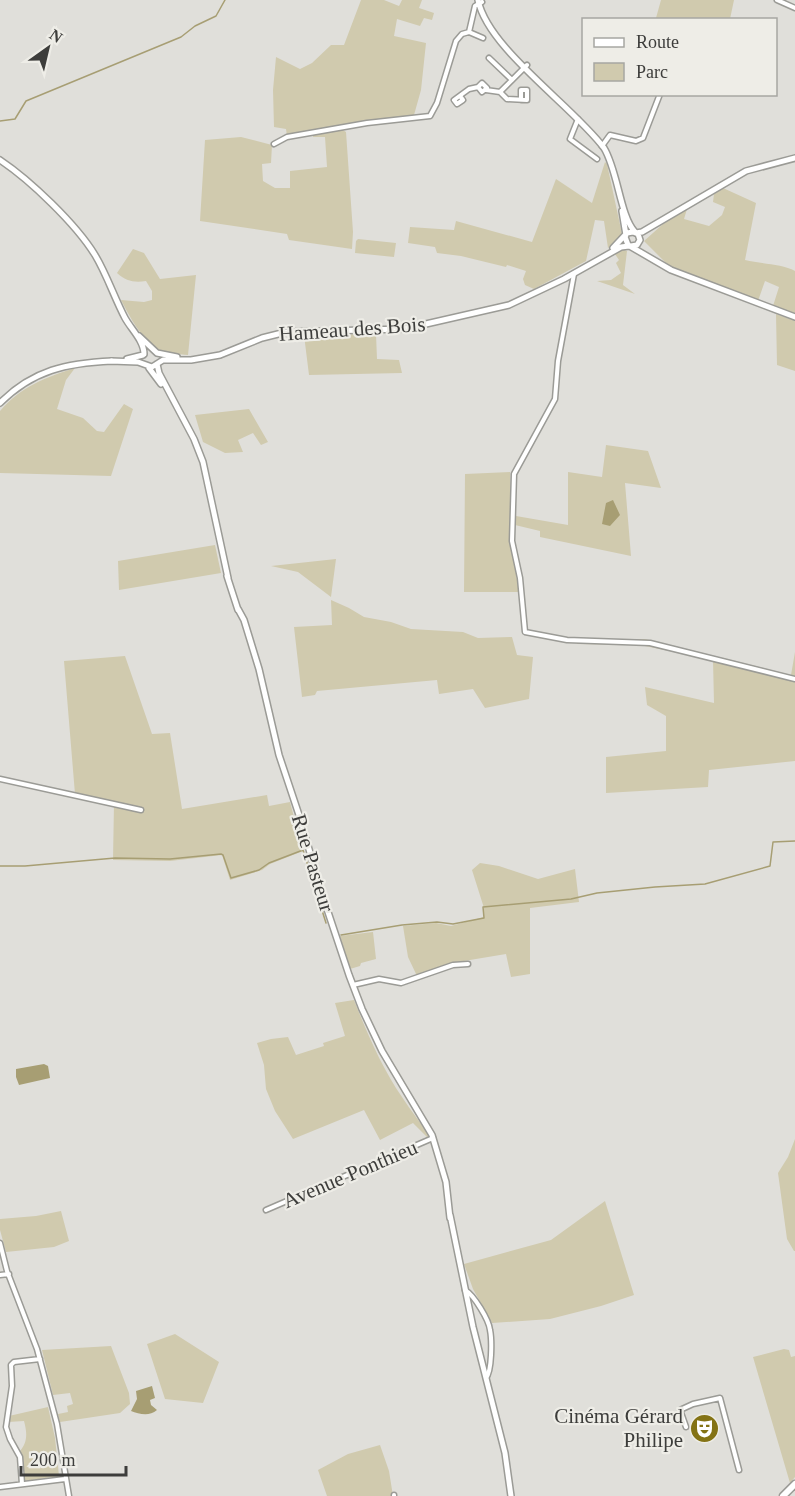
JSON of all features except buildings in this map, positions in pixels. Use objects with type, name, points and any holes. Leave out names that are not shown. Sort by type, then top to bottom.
[{"type":"main road","points":[[480,1],[485,20],[500,39],[602,146],[612,164],[629,223],[639,237],[641,248],[660,264]]},
{"type":"main road","points":[[625,236],[630,232],[642,232],[746,171],[795,158]]},
{"type":"main road","points":[[0,160],[61,213],[82,237],[100,265],[128,324],[142,346],[146,365]]},
{"type":"main road","points":[[619,191],[626,242],[630,246],[660,264],[741,298],[795,317]]},
{"type":"main road","points":[[630,246],[639,242],[665,218]]},
{"type":"main road","name":"Hameau des Bois","points":[[600,258],[625,236]]},
{"type":"main road","name":"Hameau des Bois","points":[[158,363],[165,360],[203,358],[226,353],[262,338],[286,332],[417,328],[509,305],[623,246],[630,246]]},
{"type":"main road","points":[[111,361],[153,367],[158,363],[156,352],[128,324]]},
{"type":"main road","points":[[0,403],[24,383],[53,369],[79,363],[111,361],[143,355],[148,351],[156,352]]},
{"type":"main road","name":"Hameau des Bois","points":[[156,352],[165,356],[203,358]]},
{"type":"main road","name":"Rue Pasteur","points":[[158,363],[159,373],[194,439],[203,462],[223,564],[241,623],[250,642],[264,685],[279,755],[302,821],[323,899],[353,985],[369,1026],[405,1093],[417,1108],[434,1138],[446,1184],[450,1218],[465,1290],[505,1453],[511,1496]]},
{"type":"main road","name":"Rue Pasteur","points":[[146,365],[173,400]]},
{"type":"main road","points":[[783,1496],[795,1484]]},
{"type":"street","points":[[469,32],[475,8],[480,1]]},
{"type":"street","points":[[779,1],[795,8]]},
{"type":"street","points":[[274,144],[287,137],[367,123],[430,116],[437,103],[456,40],[462,34],[469,32],[483,38]]},
{"type":"street","points":[[489,58],[512,80]]},
{"type":"street","points":[[460,96],[470,87],[478,87],[481,91],[500,92],[526,66]]},
{"type":"street","points":[[500,92],[507,99],[521,100]]},
{"type":"street","points":[[602,146],[609,135],[636,141],[643,138],[659,96]]},
{"type":"street","points":[[578,119],[570,139],[597,159]]},
{"type":"street","points":[[574,273],[558,361],[555,399],[514,474],[512,542],[520,578],[525,632],[567,640],[650,642],[795,679]]},
{"type":"street","points":[[0,779],[141,810]]},
{"type":"street","points":[[353,985],[377,979],[401,983],[453,965],[468,964]]},
{"type":"street","name":"Avenue Ponthieu","points":[[266,1210],[434,1138]]},
{"type":"street","points":[[0,1244],[40,1359],[57,1424],[69,1496]]},
{"type":"street","points":[[0,1275],[9,1274]]},
{"type":"street","name":"Rue Pasteur","points":[[465,1290],[473,1296],[490,1328],[490,1370],[486,1378]]},
{"type":"street","points":[[22,1484],[20,1457],[10,1440],[6,1427],[12,1386],[11,1365],[14,1362],[40,1359]]},
{"type":"street","points":[[686,1427],[680,1410],[693,1404],[720,1398],[739,1470]]},
{"type":"street","points":[[0,1486],[65,1479]]},
{"type":"green space","points":[[361,0],[384,0],[399,6],[402,0],[422,0],[419,8],[434,13],[432,20],[424,18],[420,26],[397,19],[394,36],[426,43],[421,90],[414,115],[287,136],[286,129],[274,127],[273,90],[276,57],[300,69],[312,63],[331,45],[344,45]]},
{"type":"green space","points":[[661,0],[734,0],[730,18],[656,18]]},
{"type":"green space","points":[[341,129],[346,132],[353,232],[352,249],[289,240],[287,234],[200,221],[205,140],[241,137],[272,145],[271,163],[262,164],[263,181],[275,188],[290,188],[290,171],[327,167],[325,137],[313,137],[313,135]]},
{"type":"green space","points":[[605,162],[622,234],[608,248],[604,221],[595,220],[586,261],[534,289],[525,285],[523,279],[526,271],[507,265],[506,267],[461,256],[437,253],[435,247],[408,243],[410,227],[454,230],[456,221],[532,242],[556,179],[592,203]]},
{"type":"green space","points":[[723,188],[756,203],[745,260],[778,265],[795,271],[795,315],[773,306],[779,287],[765,281],[758,301],[668,265],[644,241],[663,224],[687,209],[684,219],[709,226],[722,215],[725,207],[713,202],[714,194]]},
{"type":"green space","points":[[358,239],[396,243],[394,257],[355,253]]},
{"type":"green space","points":[[133,249],[144,253],[160,279],[196,275],[188,355],[166,352],[154,346],[137,328],[128,314],[121,300],[144,302],[152,300],[152,291],[146,281],[130,281],[117,273]]},
{"type":"green space","points":[[622,249],[627,251],[623,285],[635,294],[597,281],[611,280],[621,273],[616,263],[619,260],[615,254]]},
{"type":"green space","points":[[776,314],[795,321],[795,371],[777,365]]},
{"type":"green space","points":[[376,334],[377,359],[399,360],[402,373],[309,375],[304,335]]},
{"type":"green space","points":[[75,368],[66,380],[57,409],[83,418],[97,431],[104,432],[124,404],[133,409],[111,476],[0,473],[0,411],[25,389]]},
{"type":"green space","points":[[249,409],[268,442],[261,445],[253,433],[238,440],[243,452],[225,453],[203,442],[195,415]]},
{"type":"green space","points":[[606,445],[648,451],[661,488],[625,483],[631,556],[540,537],[540,531],[515,525],[516,516],[568,525],[568,472],[602,477]]},
{"type":"green space","points":[[510,472],[509,529],[519,592],[464,592],[465,474]]},
{"type":"green space","points":[[215,545],[221,573],[119,590],[118,561]]},
{"type":"green space","points":[[336,559],[331,597],[298,572],[271,566]]},
{"type":"green space","points":[[331,600],[364,617],[391,622],[411,629],[463,632],[478,638],[512,637],[517,655],[533,657],[529,699],[485,708],[473,689],[439,694],[437,680],[317,691],[315,695],[302,697],[294,627],[332,625]]},
{"type":"green space","points":[[577,639],[645,639],[791,675],[795,652],[795,761],[709,770],[708,787],[606,793],[606,757],[666,751],[666,716],[647,705],[645,687],[714,703],[713,660],[640,645],[577,644]]},
{"type":"green space","points":[[125,656],[152,734],[170,733],[182,809],[267,795],[269,806],[290,802],[303,851],[270,864],[262,870],[230,880],[222,855],[170,861],[113,860],[114,803],[75,794],[64,661]]},
{"type":"green space","points":[[480,863],[499,866],[538,879],[575,869],[579,902],[530,908],[530,974],[511,977],[506,954],[458,962],[417,976],[408,957],[403,926],[436,923],[451,926],[484,917],[484,908],[472,870]]},
{"type":"green space","points":[[373,932],[376,959],[350,969],[340,936]]},
{"type":"green space","points":[[354,1000],[388,1074],[430,1136],[427,1137],[413,1123],[380,1140],[364,1110],[293,1139],[275,1111],[266,1089],[264,1065],[257,1043],[288,1037],[296,1055],[324,1046],[323,1043],[345,1036],[335,1003]]},
{"type":"green space","points":[[795,1139],[794,1251],[787,1239],[778,1173]]},
{"type":"green space","points":[[605,1201],[634,1295],[550,1319],[492,1323],[473,1289],[464,1264],[551,1240]]},
{"type":"green space","points":[[61,1211],[69,1241],[54,1247],[6,1252],[0,1230],[0,1219]]},
{"type":"green space","points":[[175,1334],[219,1362],[203,1403],[165,1399],[147,1344]]},
{"type":"green space","points":[[111,1346],[129,1393],[130,1404],[120,1413],[60,1422],[58,1414],[68,1412],[67,1406],[73,1404],[70,1393],[53,1395],[42,1350]]},
{"type":"green space","points":[[784,1349],[789,1350],[791,1357],[795,1356],[795,1477],[790,1483],[753,1357]]},
{"type":"green space","points":[[48,1407],[55,1438],[59,1476],[25,1481],[20,1451],[26,1440],[25,1425],[24,1421],[8,1422],[9,1416]]},
{"type":"green space","points":[[380,1445],[389,1471],[393,1496],[327,1496],[318,1470],[348,1454]]},
{"type":"shaded area","points":[[613,500],[620,515],[610,526],[602,524],[606,503]]},
{"type":"shaded area","points":[[44,1064],[48,1066],[50,1078],[19,1085],[16,1069]]},
{"type":"shaded area","points":[[152,1386],[155,1398],[150,1400],[151,1405],[157,1410],[147,1414],[131,1411],[137,1399],[136,1391]]},
{"type":"waterway","points":[[0,121],[15,119],[26,101],[181,37],[195,26],[216,16],[225,0]]},
{"type":"waterway","points":[[341,935],[402,925],[437,922],[453,924],[484,918],[483,907],[571,899],[597,893],[705,884],[770,866],[773,842],[795,841]]},
{"type":"waterway","points":[[0,866],[115,858],[170,859],[221,854],[231,878],[259,870],[269,863],[303,850],[326,923]]},
{"type":"place","name":"Cinéma Gérard Philipe","points":[[704,1428]]}]
